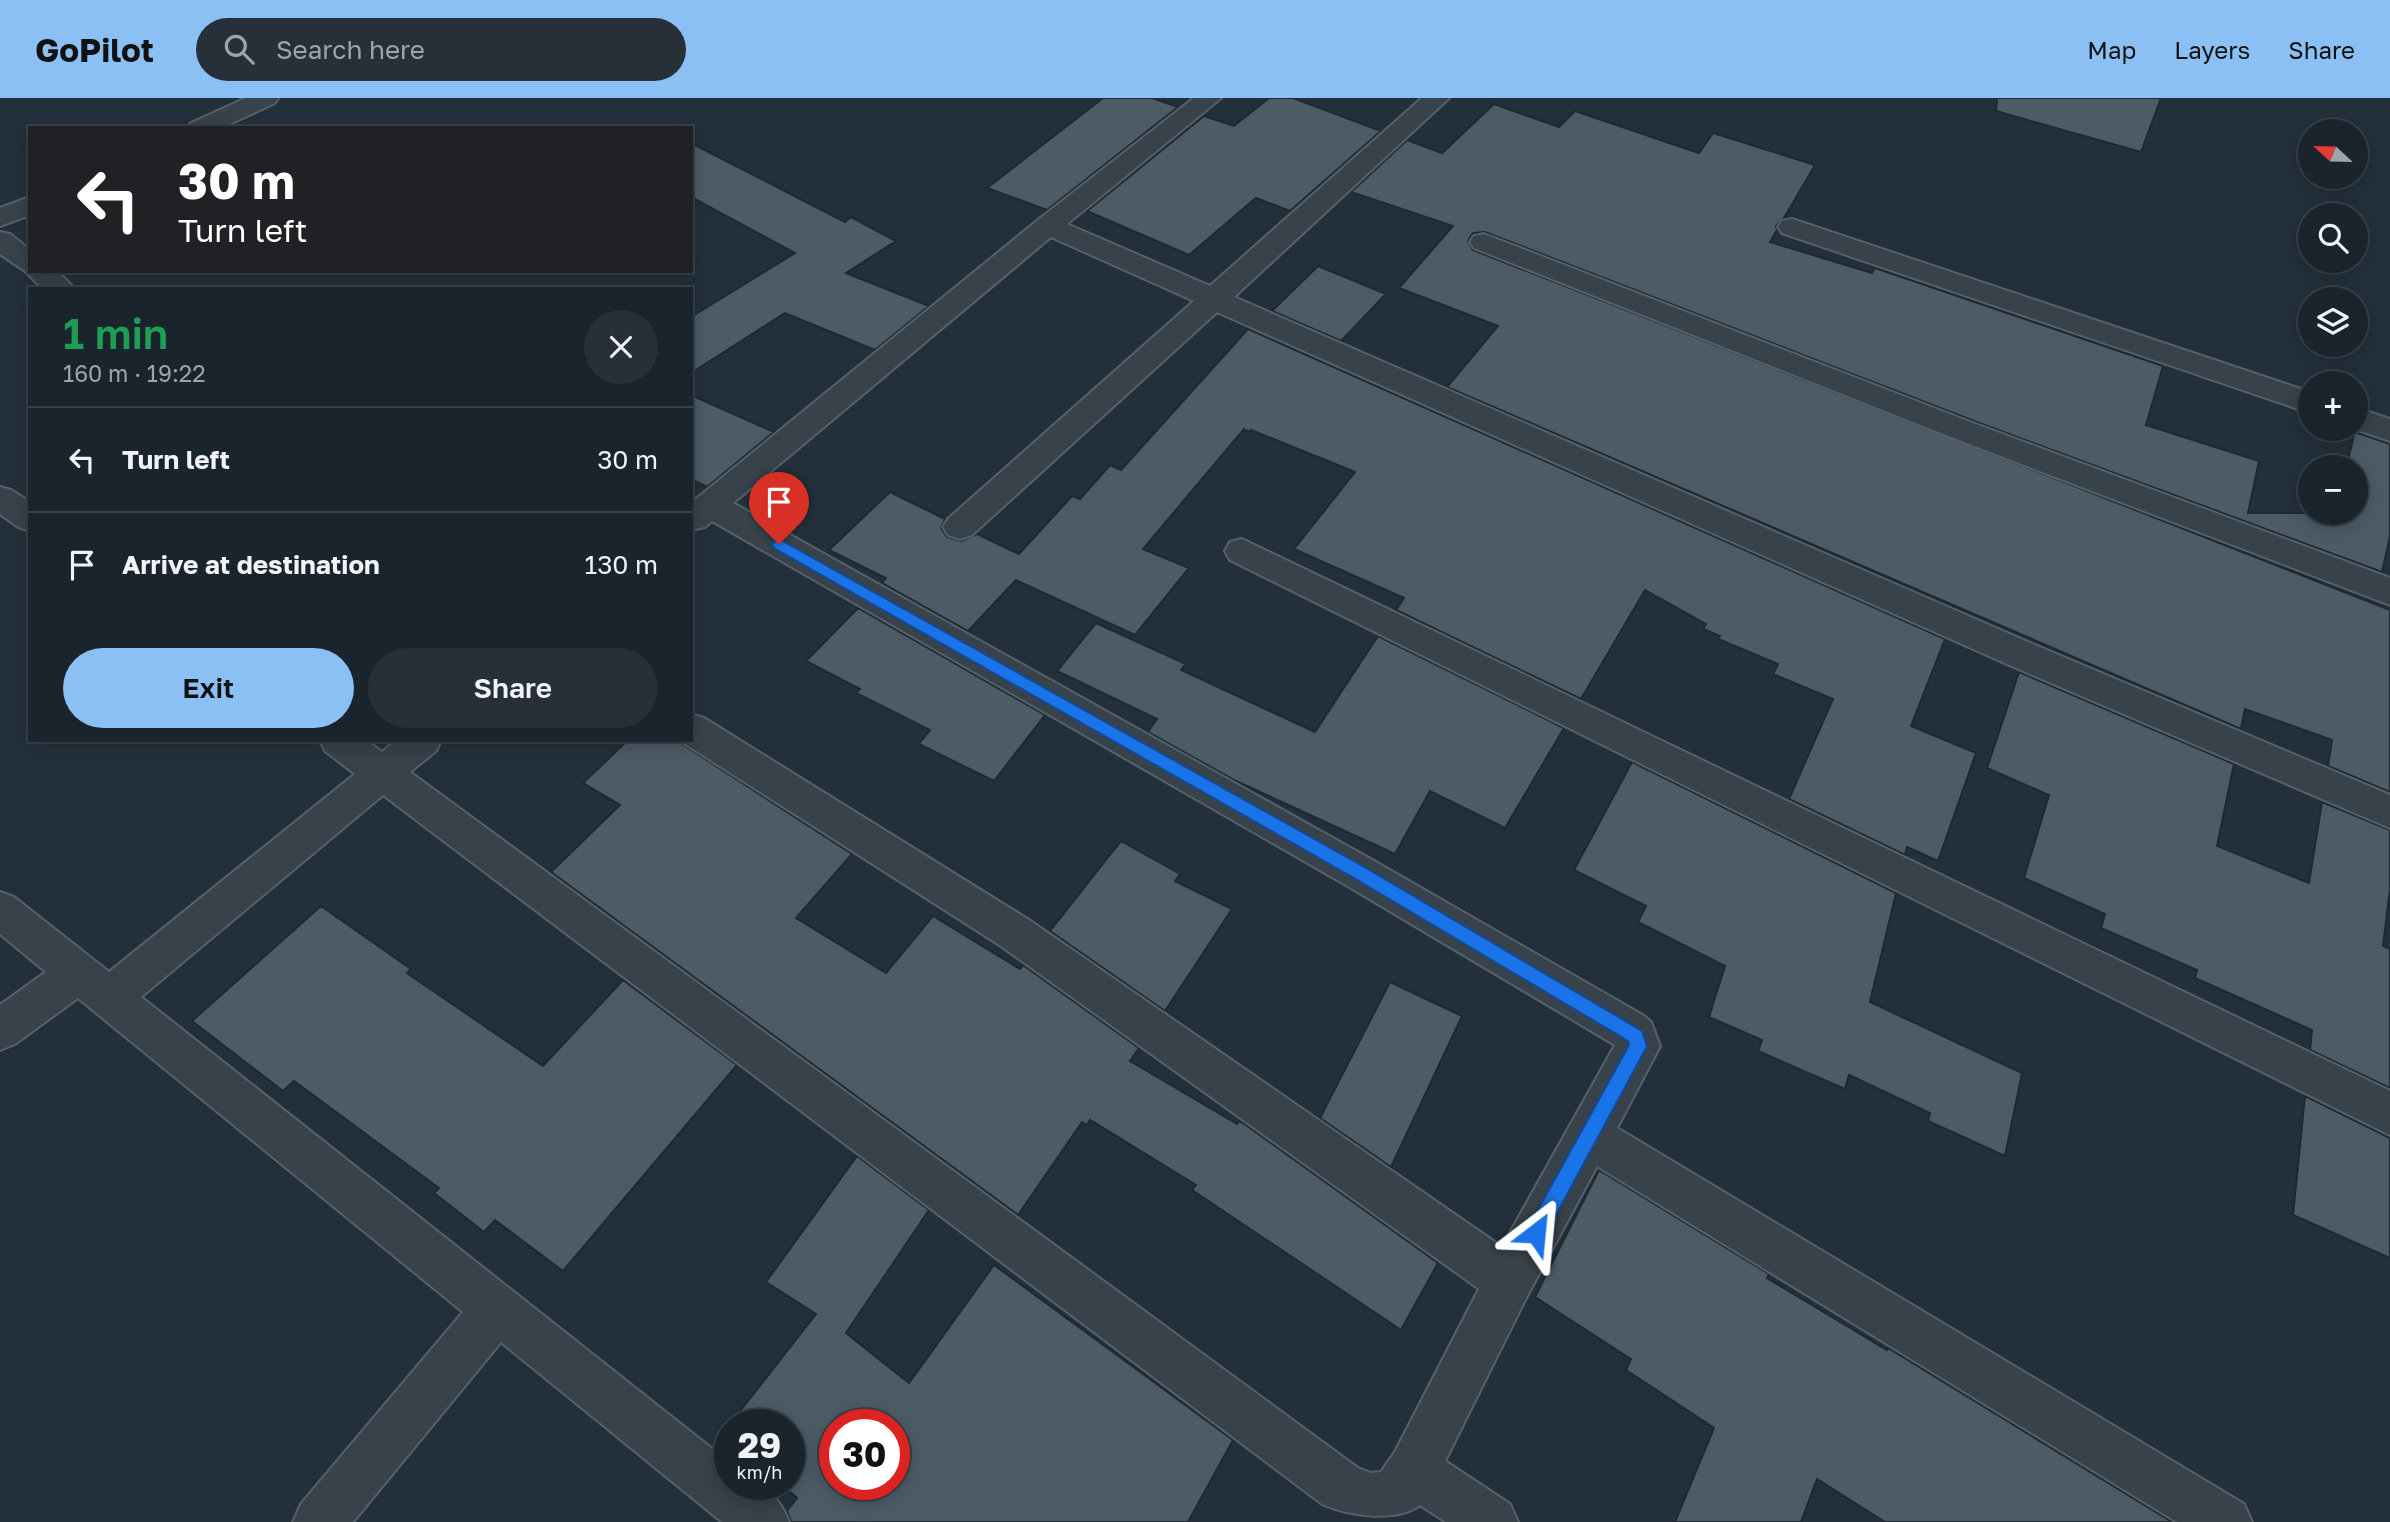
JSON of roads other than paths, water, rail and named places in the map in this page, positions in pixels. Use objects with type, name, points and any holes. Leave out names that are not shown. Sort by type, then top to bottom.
[{"type":"street","points":[[204,126],[266,98]]},
{"type":"street","points":[[341,742],[1340,1486],[1371,1499],[1395,1497],[1413,1470],[1509,1281],[1638,1046],[1636,1037],[1629,1030],[1360,873],[700,512],[1048,226],[1209,98]]},
{"type":"street","points":[[960,527],[1437,98]]},
{"type":"street","points":[[0,218],[28,206]]},
{"type":"street","points":[[1048,226],[2009,650],[2390,812]]},
{"type":"street","points":[[1792,227],[2298,399]]},
{"type":"street","points":[[0,240],[28,262]]},
{"type":"street","points":[[1484,242],[1975,435],[2390,592]]},
{"type":"street","points":[[41,273],[59,287]]},
{"type":"street","points":[[2368,422],[2390,430]]},
{"type":"street","points":[[0,498],[28,518]]},
{"type":"street","points":[[1242,551],[2390,1114]]},
{"type":"street","points":[[693,730],[1015,933],[1509,1281]]},
{"type":"street","points":[[0,1030],[94,985],[384,773],[421,742]]},
{"type":"street","points":[[0,911],[763,1522]]},
{"type":"street","points":[[1589,1136],[2226,1522]]},
{"type":"street","points":[[318,1522],[498,1308]]},
{"type":"street","points":[[1413,1470],[1492,1522]]}]
